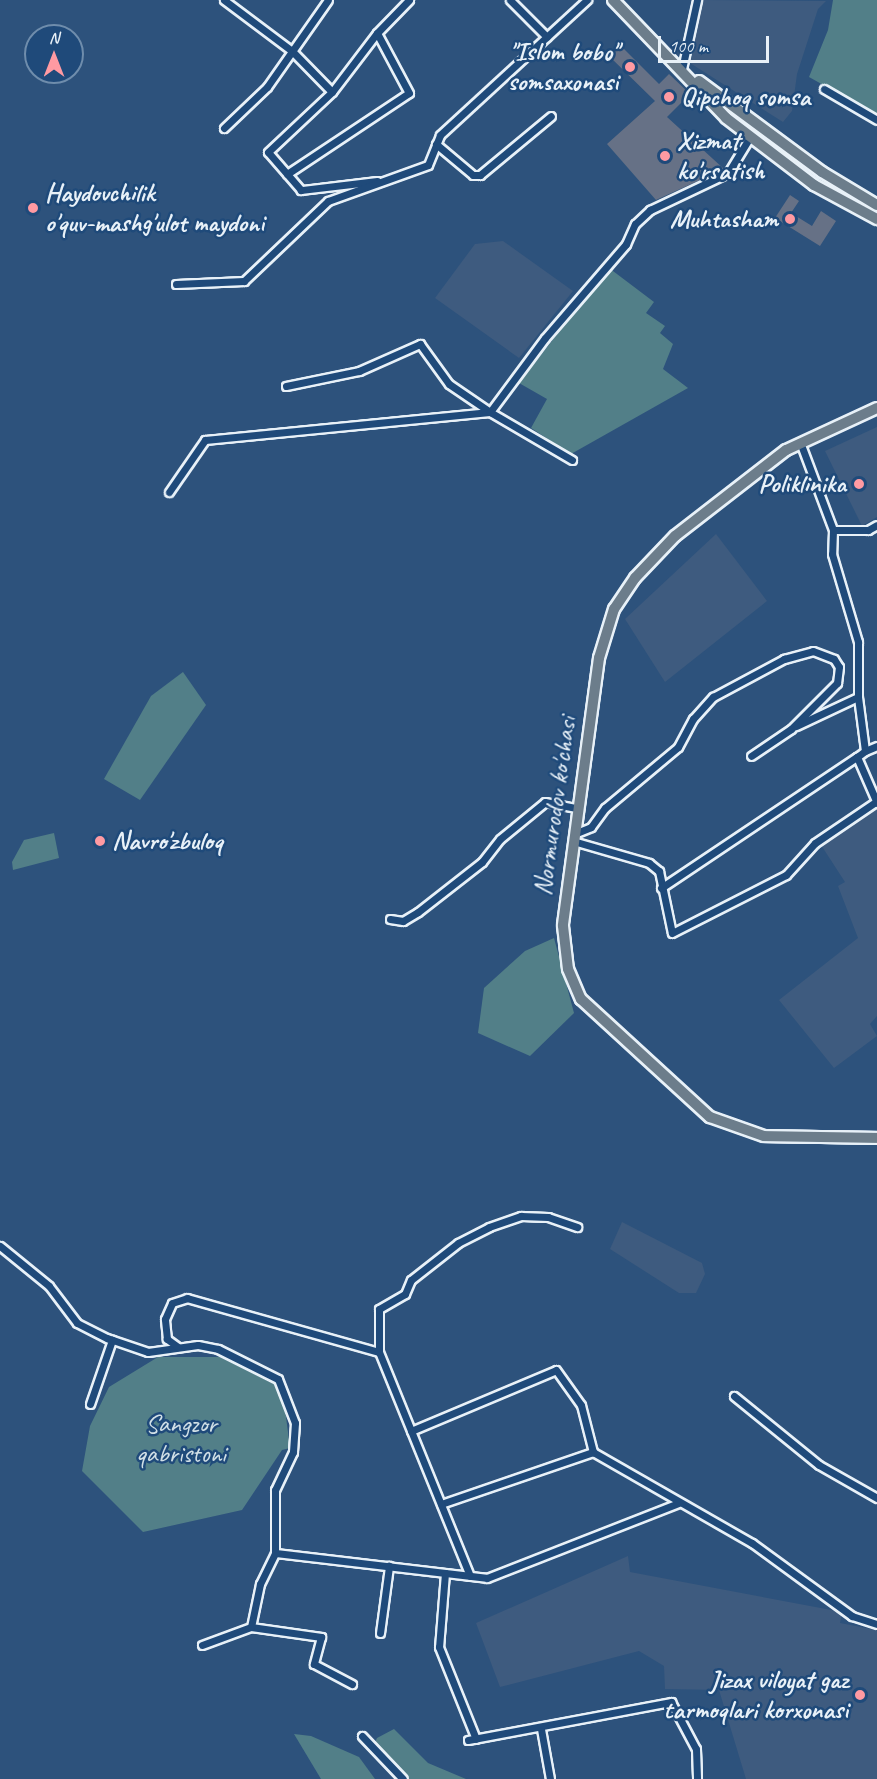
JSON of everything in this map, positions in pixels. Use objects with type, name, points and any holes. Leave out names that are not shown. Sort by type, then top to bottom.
[{"type":"main road","points":[[613,0],[750,137],[814,185],[877,219]]},
{"type":"main road","points":[[682,69],[822,172],[877,205]]},
{"type":"main road","points":[[814,185],[812,175],[822,172]]},
{"type":"main road","name":"Normurodov ko'chasi","points":[[877,409],[800,442],[675,536],[635,578],[614,609],[602,641],[576,808],[565,947],[571,979],[589,1008],[720,1124],[764,1136],[877,1138]]},
{"type":"street","points":[[224,0],[292,51],[332,92]]},
{"type":"street","points":[[224,128],[267,87],[328,0]]},
{"type":"street","points":[[389,179],[301,190],[268,152],[332,92],[377,33],[409,0]]},
{"type":"street","points":[[510,0],[547,37]]},
{"type":"street","points":[[176,284],[244,281],[328,201],[428,165],[440,135],[587,0]]},
{"type":"street","points":[[682,69],[697,0]]},
{"type":"street","points":[[287,174],[409,93],[377,33]]},
{"type":"street","points":[[824,89],[877,120]]},
{"type":"street","points":[[436,144],[473,175],[480,175],[551,116]]},
{"type":"street","points":[[169,492],[206,440],[490,412],[545,338],[626,244],[635,224],[650,210],[728,174],[750,137]]},
{"type":"street","points":[[286,386],[360,371],[420,344],[449,384],[490,412],[572,460]]},
{"type":"street","points":[[800,442],[833,530],[832,554],[858,642],[858,698],[865,751]]},
{"type":"street","points":[[833,530],[868,530],[877,525]]},
{"type":"street","points":[[572,838],[591,827],[604,808],[678,747],[693,719],[713,697],[784,659],[813,651],[834,658],[837,683],[791,729]]},
{"type":"street","points":[[751,756],[791,729],[858,698]]},
{"type":"street","points":[[662,888],[865,751],[877,746]]},
{"type":"street","points":[[572,838],[649,863],[659,871],[672,933],[786,875],[815,843],[876,803],[857,757]]},
{"type":"street","points":[[390,919],[403,921],[418,912],[482,862],[500,839],[545,802],[576,808]]},
{"type":"street","points":[[470,1576],[379,1352],[379,1309],[405,1294],[411,1280],[458,1243],[521,1216],[548,1217],[577,1227]]},
{"type":"street","points":[[0,1246],[49,1286],[77,1323],[112,1340],[148,1352],[178,1347],[218,1349],[278,1379],[288,1398],[295,1423],[293,1452],[275,1490],[275,1553],[260,1584],[251,1627]]},
{"type":"street","points":[[178,1347],[167,1339],[165,1319],[172,1303],[187,1298],[379,1352]]},
{"type":"street","points":[[90,1404],[112,1340]]},
{"type":"street","points":[[411,1431],[556,1370],[581,1406],[593,1452],[678,1503],[752,1543],[852,1616],[877,1624]]},
{"type":"street","points":[[735,1396],[819,1465],[877,1498]]},
{"type":"street","points":[[441,1504],[593,1452]]},
{"type":"street","points":[[275,1553],[487,1578],[678,1503]]},
{"type":"street","points":[[380,1633],[389,1566]]},
{"type":"street","points":[[445,1573],[439,1647],[472,1739],[542,1729],[671,1702],[696,1749],[697,1779]]},
{"type":"street","points":[[202,1645],[251,1627],[321,1637],[314,1664],[352,1684]]},
{"type":"street","points":[[542,1729],[550,1779]]},
{"type":"street","points":[[362,1736],[404,1779]]},
{"type":"shaded area","points":[[703,0],[826,1],[818,9],[797,74],[792,111],[783,122],[690,63]]},
{"type":"shaded area","points":[[503,241],[573,291],[519,358],[435,298],[475,244]]},
{"type":"shaded area","name":"Poliklinika","points":[[877,427],[877,517],[862,526],[825,451]]},
{"type":"shaded area","points":[[716,534],[767,601],[665,682],[625,619]]},
{"type":"shaded area","points":[[877,809],[877,1016],[870,1024],[877,1036],[834,1068],[779,1000],[858,938],[838,886],[845,882],[821,845]]},
{"type":"shaded area","points":[[622,1222],[702,1263],[705,1274],[696,1293],[679,1293],[610,1249]]},
{"type":"shaded area","points":[[628,1556],[630,1572],[842,1612],[840,1623],[877,1630],[877,1779],[746,1779],[719,1690],[665,1689],[664,1666],[639,1651],[500,1687],[476,1623]]},
{"type":"green space","points":[[833,0],[877,0],[877,115],[809,77],[828,30]]},
{"type":"green space","points":[[609,268],[654,302],[646,313],[665,326],[660,333],[673,344],[663,369],[688,388],[571,454],[531,428],[547,399],[519,383]]},
{"type":"green space","points":[[183,672],[206,705],[140,800],[104,779],[151,696]]},
{"type":"green space","points":[[54,833],[59,858],[13,870],[12,862],[24,840]]},
{"type":"green space","points":[[554,938],[574,1013],[530,1056],[478,1033],[484,988],[525,951]]},
{"type":"green space","name":"Sangzor qabristoni","points":[[158,1357],[220,1357],[274,1384],[284,1401],[290,1448],[282,1450],[242,1510],[143,1532],[82,1471],[90,1426],[109,1387]]},
{"type":"green space","points":[[394,1729],[428,1763],[466,1779],[408,1779],[393,1760],[373,1747],[377,1738]]},
{"type":"green space","points":[[294,1734],[311,1736],[359,1757],[375,1779],[321,1779]]},
{"type":"building","name":"Xizmat ko'rsatish","points":[[620,45],[659,84],[669,74],[690,94],[667,117],[724,169],[656,200],[607,144],[655,101],[609,56]]},
{"type":"building","name":"Muhtasham","points":[[790,195],[799,201],[791,213],[812,226],[821,211],[836,221],[820,246],[775,218]]},
{"type":"place","name":"\"Islom bobo\" somsaxonasi","points":[[630,67]]},
{"type":"place","name":"Qipchoq somsa","points":[[669,97]]},
{"type":"place","name":"Xizmat ko'rsatish","points":[[665,156]]},
{"type":"place","name":"Haydovchilik o'quv-mashg'ulot maydoni","points":[[33,208]]},
{"type":"place","name":"Muhtasham","points":[[790,219]]},
{"type":"place","name":"Poliklinika","points":[[859,484]]},
{"type":"place","name":"Navro'zbuloq","points":[[100,841]]},
{"type":"place","name":"Jizax viloyat gaz tarmoqlari korxonasi","points":[[860,1695]]}]
